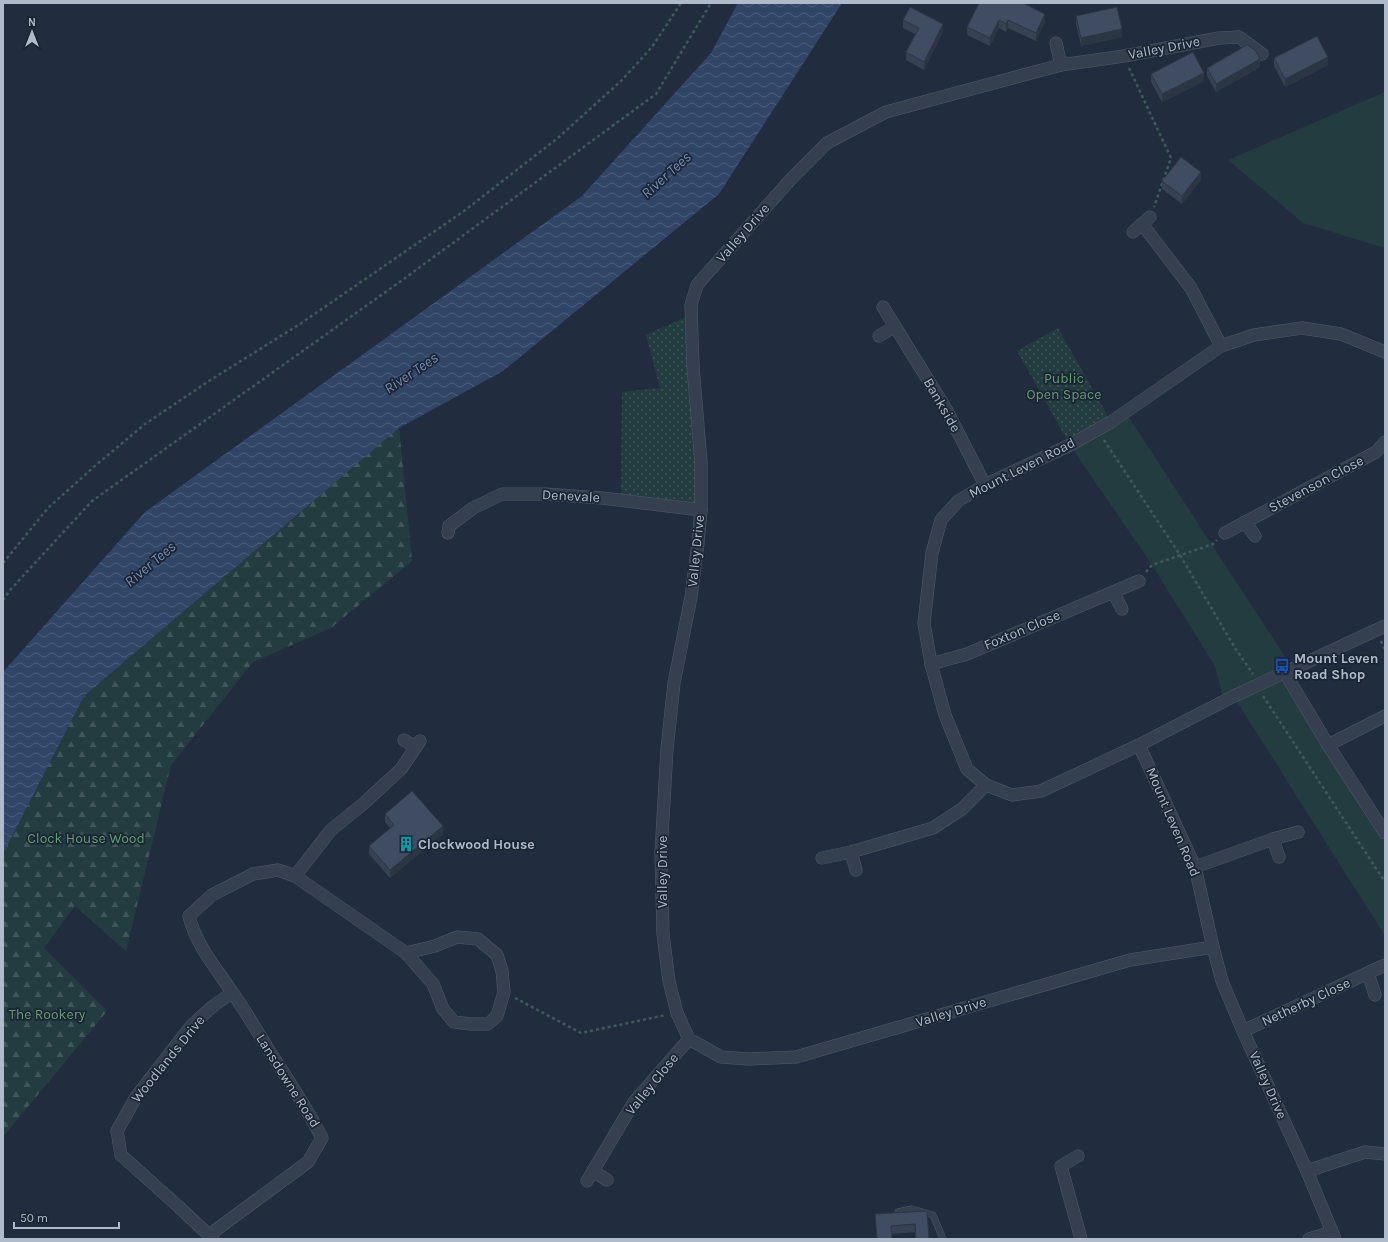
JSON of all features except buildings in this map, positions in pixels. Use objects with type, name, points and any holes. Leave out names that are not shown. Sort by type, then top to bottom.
[{"type":"street","name":"Valley Drive","points":[[1262,54],[1239,37],[1219,38],[1124,56],[1061,65],[886,112],[827,144],[786,184],[697,285],[691,305],[693,366],[701,462],[701,510],[691,597],[674,683],[667,749],[661,854],[663,934],[669,981],[677,1013],[689,1039],[721,1057],[749,1059],[796,1057],[1130,960],[1213,947],[1222,981],[1243,1031],[1307,1171],[1333,1235]]},
{"type":"street","points":[[1056,43],[1061,65]]},
{"type":"street","points":[[1142,224],[1191,288],[1221,346]]},
{"type":"street","name":"Bankside","points":[[883,307],[946,409],[985,485]]},
{"type":"street","points":[[879,336],[894,327]]},
{"type":"street","name":"Mount Leven Road","points":[[1385,352],[1341,334],[1302,328],[1254,334],[1221,346],[1126,413],[1070,445],[985,485],[958,501],[941,520],[932,553],[924,623],[931,664],[945,715],[967,769],[986,785],[1012,796],[1041,791],[1139,745],[1258,685],[1385,626]]},
{"type":"street","name":"Stevenson Close","points":[[1225,533],[1376,452],[1385,442]]},
{"type":"street","name":"Denevale","points":[[452,532],[473,508],[502,494],[544,494],[602,498],[701,510]]},
{"type":"street","points":[[1245,522],[1255,536]]},
{"type":"street","name":"Foxton Close","points":[[931,664],[967,654],[1139,581]]},
{"type":"street","points":[[1113,592],[1122,609]]},
{"type":"street","points":[[1284,673],[1328,745],[1385,833]]},
{"type":"street","points":[[1328,745],[1385,716]]},
{"type":"street","points":[[404,740],[418,744],[401,769],[363,804],[330,830],[295,876],[406,953],[432,984],[443,1009],[454,1022],[488,1024],[497,1016],[504,992],[502,971],[497,955],[478,939],[457,938],[435,946],[406,953]]},
{"type":"street","name":"Mount Leven Road","points":[[1139,745],[1195,867],[1213,947]]},
{"type":"street","points":[[822,858],[851,852],[933,828],[962,809],[986,785]]},
{"type":"street","points":[[1195,867],[1298,832]]},
{"type":"street","points":[[1274,839],[1279,857]]},
{"type":"street","points":[[851,852],[856,870]]},
{"type":"street","name":"Lansdowne Road","points":[[211,1237],[308,1162],[322,1138],[308,1112],[232,993],[212,965],[192,928],[189,916],[212,895],[253,874],[278,870],[295,876]]},
{"type":"street","name":"Netherby Close","points":[[1243,1031],[1385,965]]},
{"type":"street","name":"Netherby Close","points":[[1368,973],[1375,994]]},
{"type":"street","name":"Woodlands Drive","points":[[211,1237],[121,1155],[117,1131],[136,1097],[191,1026],[213,1006],[232,993]]},
{"type":"street","name":"Valley Close","points":[[607,1180],[590,1176],[634,1102],[689,1039]]},
{"type":"street","points":[[1307,1171],[1365,1152],[1385,1154]]},
{"type":"street","points":[[1078,1156],[1061,1166],[1081,1239]]},
{"type":"street","points":[[1309,1239],[1333,1235]]},
{"type":"lane","points":[[898,1212],[912,1210],[933,1215],[943,1239]]},
{"type":"path","points":[[3,563],[48,508],[145,424],[209,381],[300,324],[464,211],[559,137],[621,81],[652,47],[681,3]]},
{"type":"path","points":[[3,600],[11,589],[92,501],[401,281],[656,94],[711,3]]},
{"type":"path","points":[[1124,56],[1171,158],[1142,224]]},
{"type":"path","points":[[1098,429],[1180,555],[1235,648],[1252,672],[1264,698],[1385,882]]},
{"type":"path","points":[[1139,581],[1152,565],[1213,544],[1225,533]]},
{"type":"path","points":[[504,992],[581,1033],[677,1013]]},
{"type":"green space","points":[[1385,92],[1385,248],[1303,223],[1228,160]]},
{"type":"green space","points":[[692,314],[701,510],[621,500],[622,392],[660,388],[646,335]]},
{"type":"green space","name":"Public Open Space","points":[[1058,328],[1111,422],[1070,445],[1017,351]]},
{"type":"green space","points":[[1126,413],[1293,669],[1285,673],[1385,831],[1385,936],[1234,697],[1224,701],[1215,666],[1152,565],[1070,445]]},
{"type":"green space","name":"Clock House Wood","points":[[399,427],[412,561],[331,628],[253,662],[171,765],[126,951],[75,906],[44,948],[107,1011],[3,1137],[3,854],[84,696]]},
{"type":"water","name":"River Tees","points":[[738,3],[842,3],[719,194],[503,371],[399,428],[84,696],[3,854],[3,672],[145,512],[582,196],[711,53]]},
{"type":"place","name":"Mount Leven Road Shop","points":[[1282,666]]},
{"type":"place","name":"Clockwood House","points":[[406,844]]},
{"type":"park label","name":"The Rookery","points":[[47,1014]]}]
